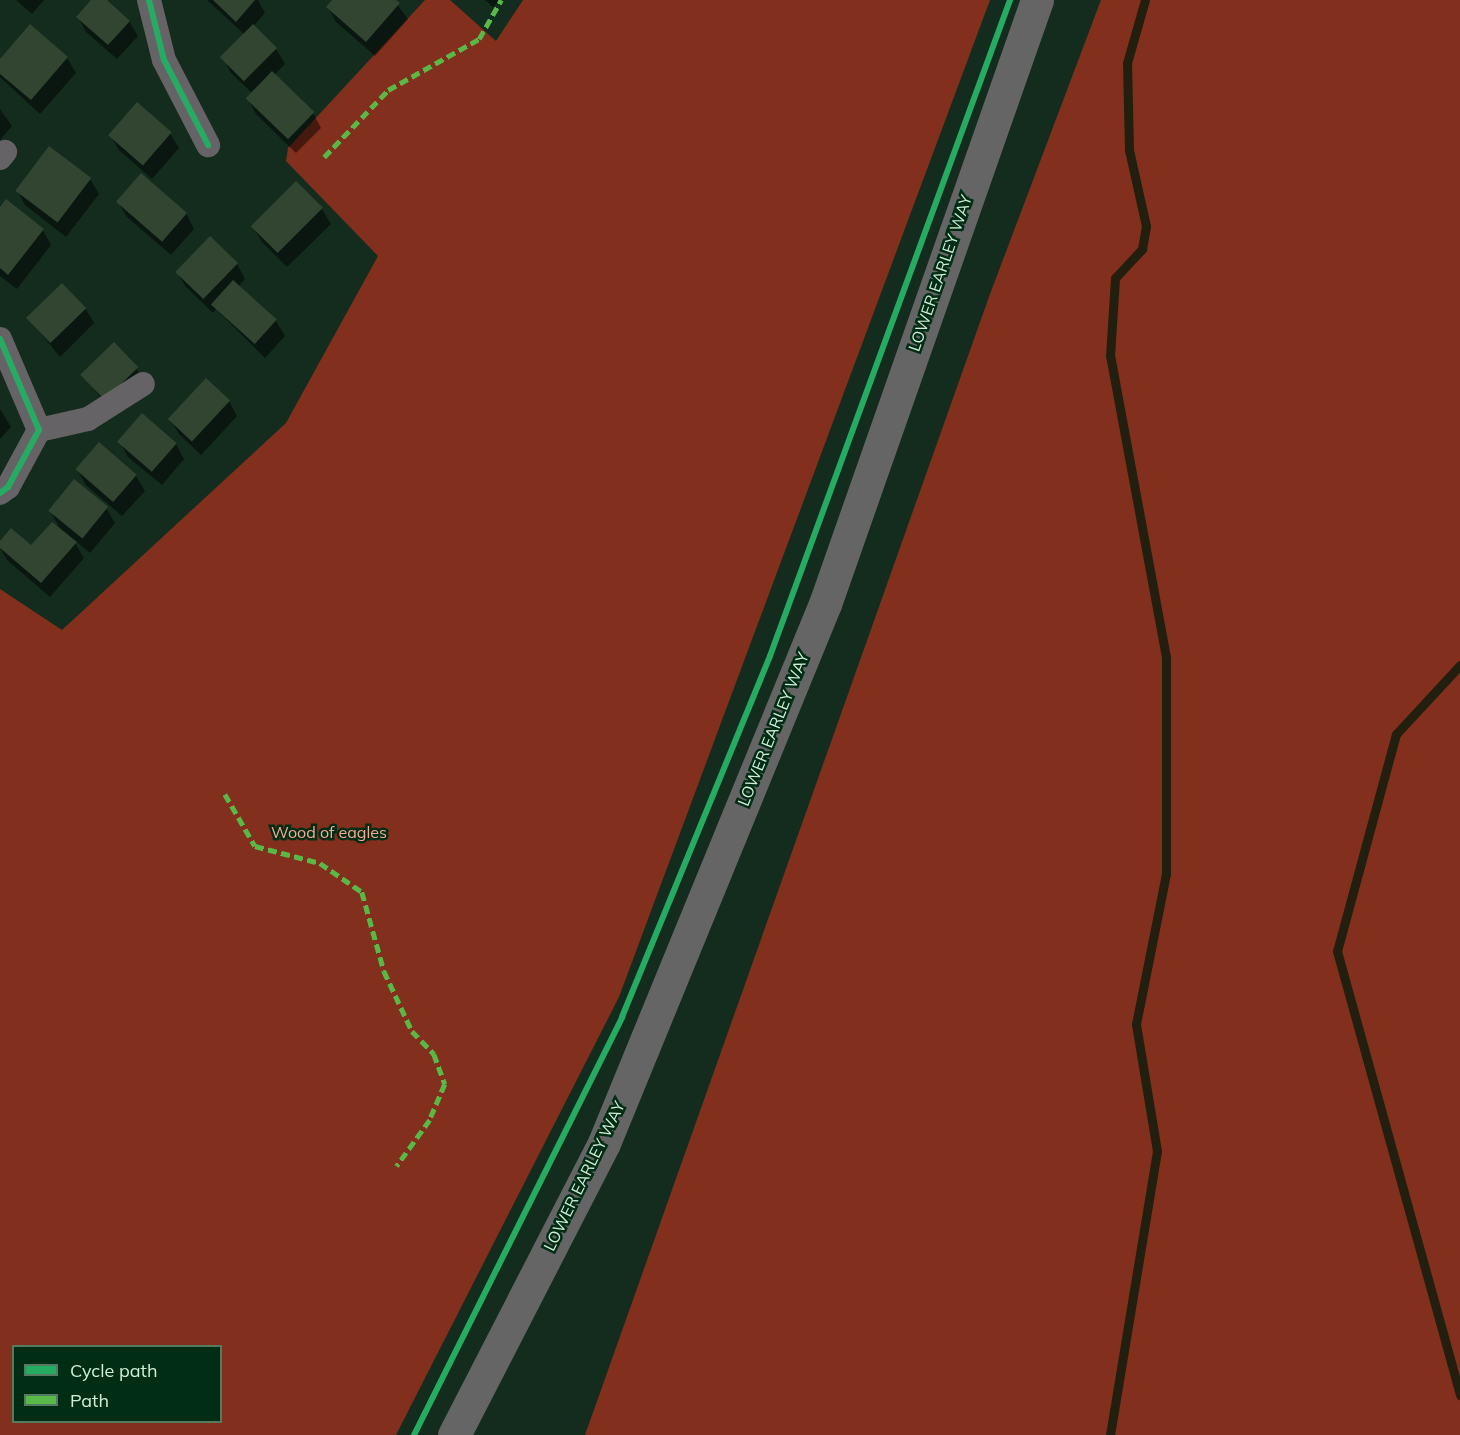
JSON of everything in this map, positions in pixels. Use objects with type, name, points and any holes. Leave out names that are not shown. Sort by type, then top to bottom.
[{"type":"main road","name":"LOWER EARLEY WAY","points":[[454,1435],[604,1143],[820,615],[1037,0]]},
{"type":"street","points":[[149,0],[164,60],[208,145]]},
{"type":"street","points":[[0,339],[39,430]]},
{"type":"street","points":[[0,494],[8,487],[39,430],[88,419],[143,384]]},
{"type":"green space","name":"Wood of eagles","points":[[425,0],[450,0],[496,41],[523,0],[990,0],[619,997],[396,1435],[0,1435],[0,589],[62,630],[286,423],[378,256],[286,161],[288,148]]},
{"type":"green space","points":[[1101,0],[1460,0],[1460,1435],[585,1435],[990,294]]},
{"type":"building","points":[[91,0],[107,0],[130,21],[108,45],[76,17]]},
{"type":"building","points":[[213,0],[255,0],[236,22]]},
{"type":"building","points":[[332,0],[396,0],[400,3],[366,42],[326,7]]},
{"type":"building","points":[[30,24],[68,57],[31,100],[0,74],[0,59]]},
{"type":"building","points":[[253,24],[277,48],[244,81],[220,57]]},
{"type":"building","points":[[272,71],[314,112],[288,139],[246,98]]},
{"type":"building","points":[[137,102],[172,132],[143,165],[108,135]]},
{"type":"building","points":[[49,146],[91,178],[58,223],[15,191]]},
{"type":"building","points":[[141,173],[187,213],[162,242],[116,202]]},
{"type":"building","points":[[296,181],[323,208],[278,253],[251,226]]},
{"type":"building","points":[[6,199],[44,229],[8,275],[0,268],[0,207]]},
{"type":"building","points":[[210,236],[238,263],[203,299],[175,272]]},
{"type":"building","points":[[233,280],[277,319],[255,344],[211,305]]},
{"type":"building","points":[[62,283],[86,308],[50,343],[26,318]]},
{"type":"building","points":[[114,342],[138,367],[105,400],[80,375]]},
{"type":"building","points":[[206,378],[230,401],[192,441],[168,419]]},
{"type":"building","points":[[142,413],[177,443],[152,472],[117,442]]},
{"type":"building","points":[[99,442],[137,475],[113,502],[75,469]]},
{"type":"building","points":[[74,479],[108,507],[82,539],[48,511]]},
{"type":"building","points":[[52,522],[77,542],[41,583],[0,548],[0,541],[11,528],[31,545]]},
{"type":"waterway","points":[[1110,1435],[1157,1151],[1136,1024],[1166,874],[1166,657],[1110,356],[1115,278],[1142,249],[1146,226],[1129,150],[1127,63],[1145,0]]},
{"type":"waterway","points":[[1460,665],[1396,734],[1337,951],[1460,1395]]},
{"type":"marked path","points":[[324,157],[388,90],[479,39],[501,0]]},
{"type":"marked path","points":[[225,794],[255,846],[320,863],[362,892],[384,971],[412,1031],[434,1054],[445,1084],[430,1120],[397,1166]]},
{"type":"cycle path","points":[[149,0],[164,60],[208,145]]},
{"type":"cycle path","points":[[414,1435],[622,1017],[770,656],[1010,0]]},
{"type":"cycle path","points":[[0,339],[39,430],[8,487],[0,493]]}]
